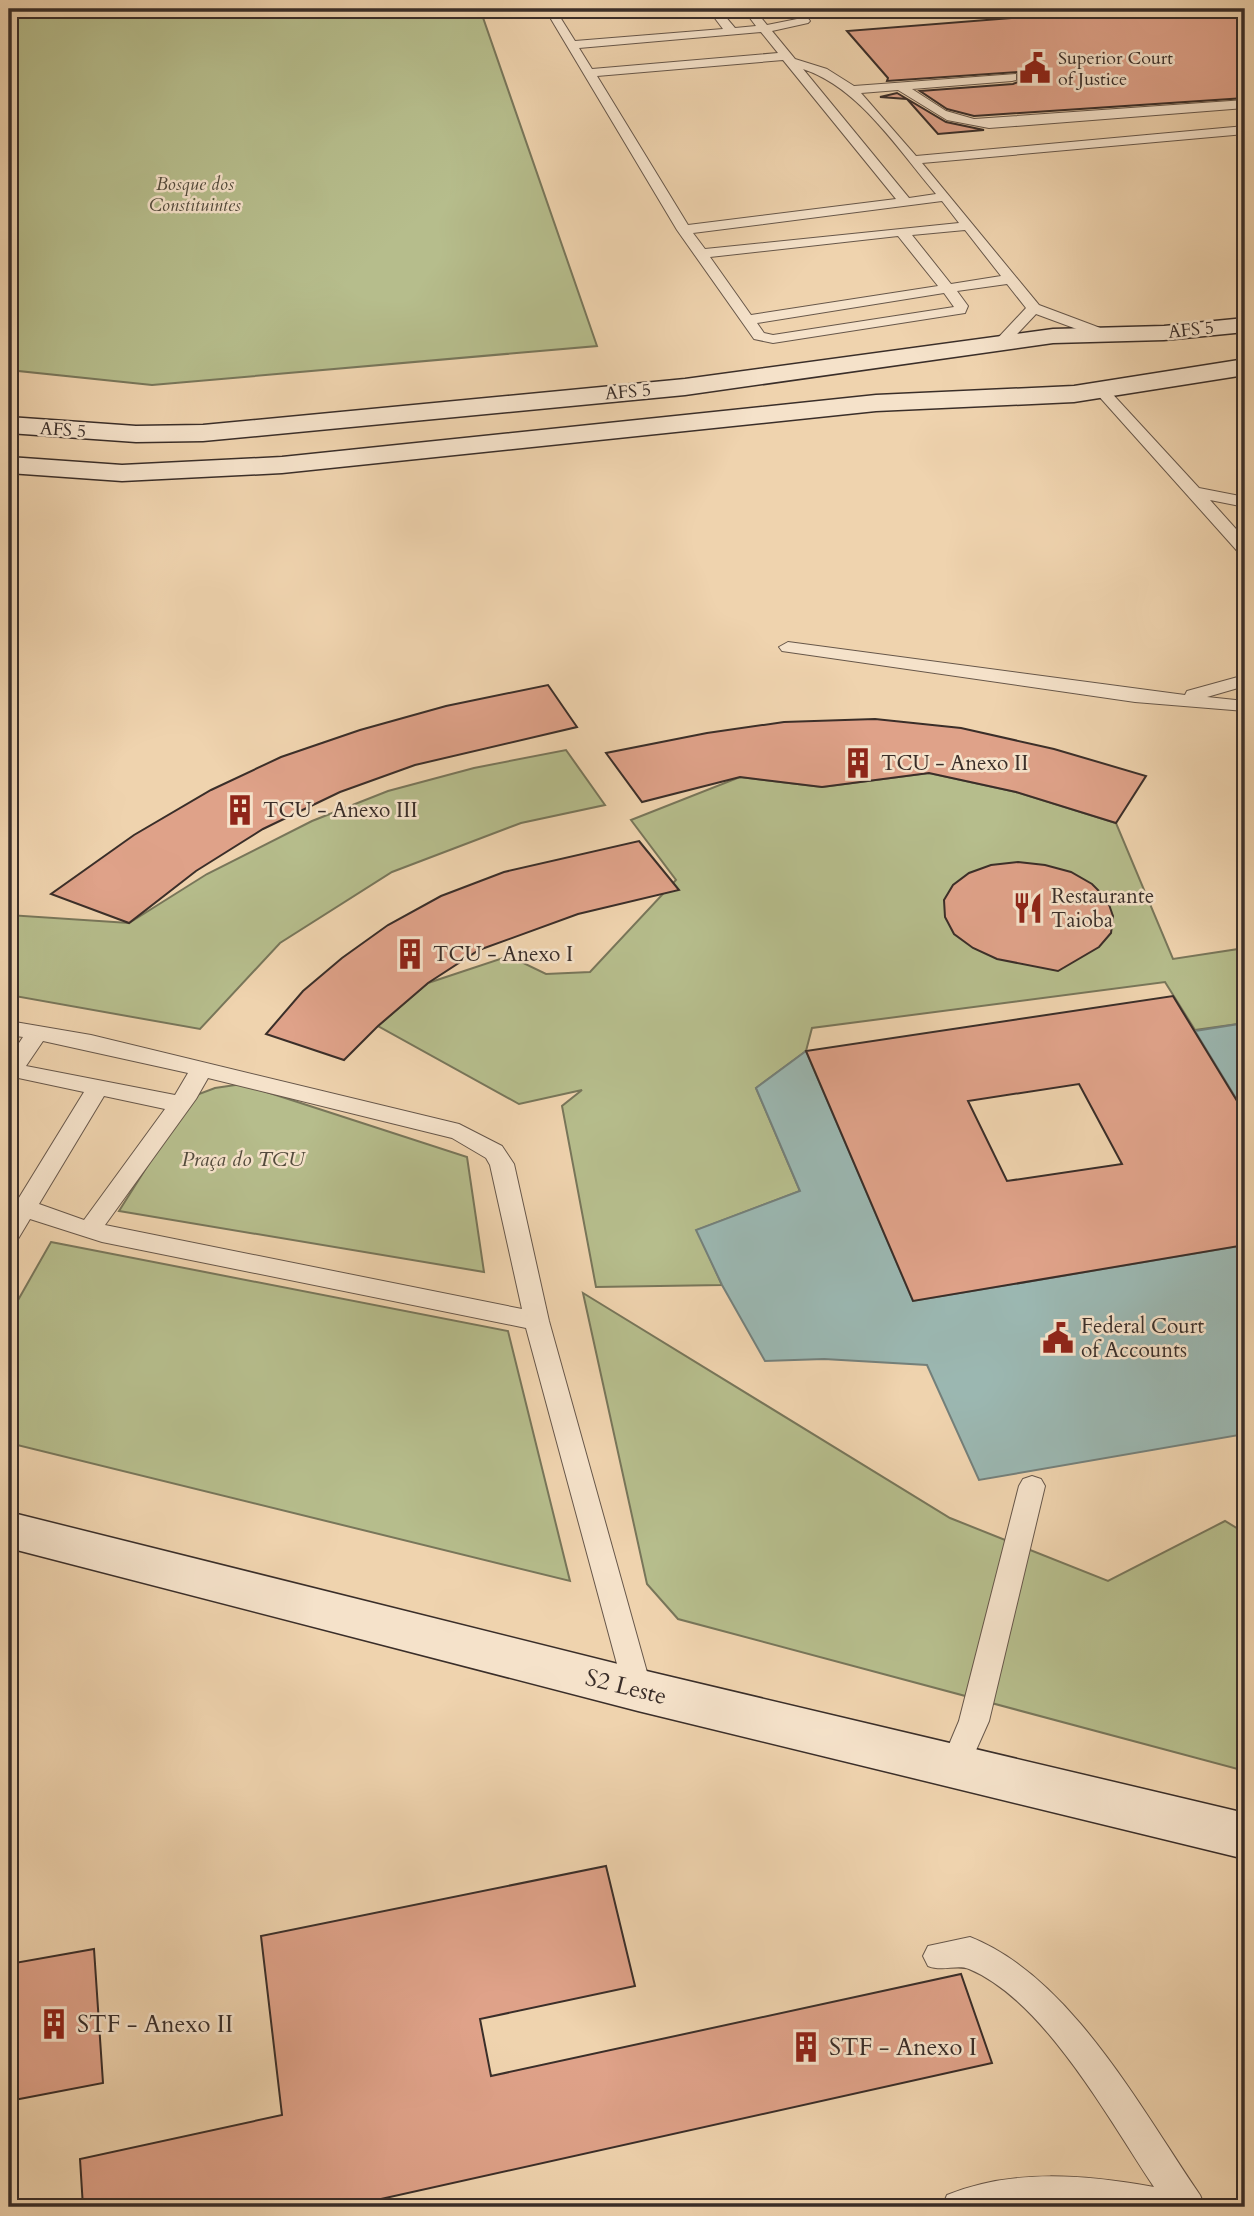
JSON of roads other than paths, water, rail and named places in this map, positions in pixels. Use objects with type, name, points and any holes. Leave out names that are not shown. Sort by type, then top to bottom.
[{"type":"main road","name":"AFS 5","points":[[9,425],[136,435],[203,433],[685,387],[1001,343],[1245,325]]},
{"type":"main road","points":[[1164,333],[1193,351],[1197,361],[1192,373]]},
{"type":"main road","points":[[927,355],[919,365],[917,377],[933,389],[956,398]]},
{"type":"main road","name":"AFS 5","points":[[9,465],[122,473],[231,469],[876,403],[1027,397],[1101,390],[1192,373],[1245,367]]},
{"type":"main road","name":"S2 Leste","points":[[9,1530],[638,1690],[1245,1836]]},
{"type":"lane","points":[[550,9],[684,230],[759,337],[773,339],[960,310],[961,306],[902,232]]},
{"type":"lane","points":[[713,9],[732,33]]},
{"type":"lane","points":[[747,9],[906,203]]},
{"type":"lane","points":[[572,45],[765,30],[780,23],[804,21],[796,9]]},
{"type":"lane","points":[[589,73],[790,59],[823,72],[852,90],[863,102],[945,197],[1034,308],[1106,335]]},
{"type":"lane","points":[[852,90],[1012,77]]},
{"type":"lane","points":[[901,86],[941,116],[962,123],[989,124],[1245,104]]},
{"type":"lane","points":[[863,102],[918,99]]},
{"type":"lane","points":[[913,160],[1245,130]]},
{"type":"lane","points":[[684,230],[945,197]]},
{"type":"lane","points":[[701,254],[968,226]]},
{"type":"lane","points":[[747,320],[1009,279]]},
{"type":"lane","points":[[1001,343],[1034,308]]},
{"type":"lane","points":[[1101,390],[1245,549]]},
{"type":"lane","points":[[1194,492],[1245,502]]},
{"type":"lane","points":[[788,647],[1135,696],[1245,706]]},
{"type":"lane","points":[[1135,696],[1189,696],[1245,680]]},
{"type":"lane","points":[[9,1028],[202,1068],[459,1132],[494,1153],[502,1164],[537,1321],[638,1690]]},
{"type":"lane","points":[[37,1033],[12,1070],[180,1104]]},
{"type":"lane","points":[[89,1230],[180,1104],[202,1068]]},
{"type":"lane","points":[[9,1233],[98,1087]]},
{"type":"lane","points":[[25,1208],[89,1230],[537,1321]]},
{"type":"lane","points":[[955,1766],[974,1721],[1032,1486]]},
{"type":"lane","points":[[939,1956],[970,1952],[1027,1989],[1070,2034],[1188,2207]]},
{"type":"lane","points":[[959,2207],[1008,2196],[1092,2193],[1173,2207]]},
{"type":"water","points":[[1245,1023],[1245,1113],[1195,1031]]},
{"type":"water","points":[[806,1051],[913,1301],[1245,1245],[1245,1434],[979,1480],[927,1365],[824,1359],[765,1361],[722,1285],[696,1230],[800,1191],[756,1088]]},
{"type":"place","name":"Superior Court of Justice","points":[[1035,68]]},
{"type":"place","name":"TCU - Anexo II","points":[[858,763]]},
{"type":"place","name":"TCU - Anexo III","points":[[240,810]]},
{"type":"place","name":"Restaurante Taioba","points":[[1028,908]]},
{"type":"place","name":"TCU - Anexo I","points":[[410,954]]},
{"type":"place","name":"Federal Court of Accounts","points":[[1058,1338]]},
{"type":"place","name":"STF - Anexo II","points":[[54,2024]]},
{"type":"place","name":"STF - Anexo I","points":[[806,2047]]},
{"type":"park label","name":"Bosque dos Constituintes","points":[[195,194]]},
{"type":"park label","name":"Praça do TCU","points":[[243,1159]]}]
